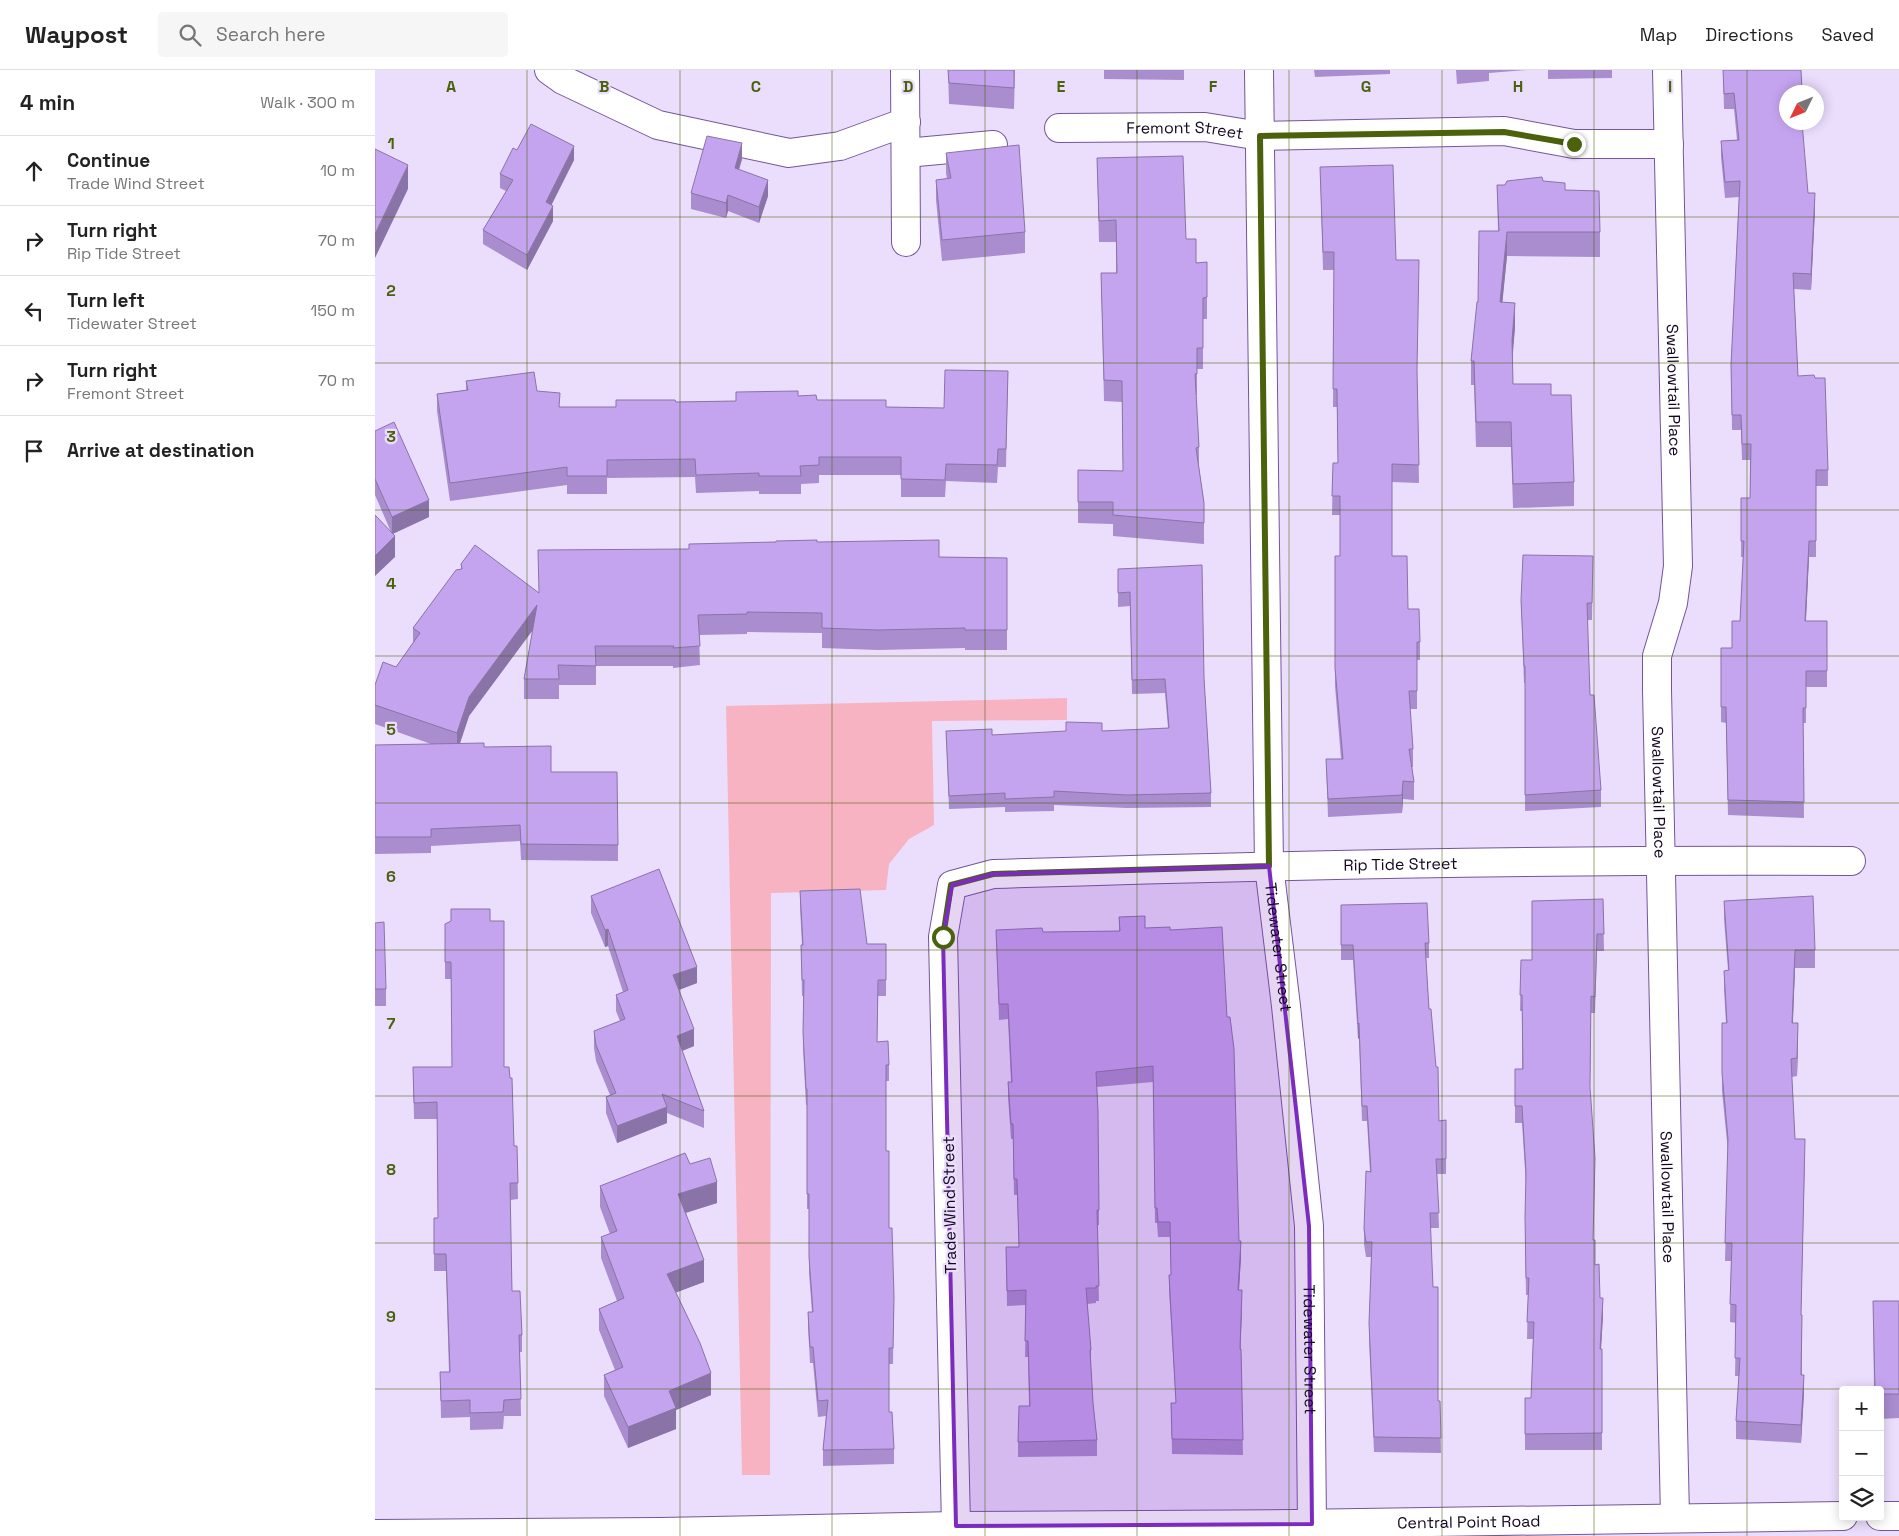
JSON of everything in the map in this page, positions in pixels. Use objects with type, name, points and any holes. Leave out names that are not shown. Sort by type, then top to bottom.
[{"type":"street","points":[[549,70],[563,80],[658,126],[789,153],[840,146],[906,122]]},
{"type":"street","points":[[905,70],[906,242]]},
{"type":"street","name":"Tidewater Street","points":[[1259,70],[1269,866],[1309,1226],[1312,1524]]},
{"type":"street","name":"Swallowtail Place","points":[[1667,70],[1678,566],[1673,603],[1657,656],[1675,1517]]},
{"type":"street","name":"Fremont Street","points":[[1059,128],[1205,127],[1260,136],[1504,132],[1574,144],[1669,144]]},
{"type":"street","points":[[906,153],[993,145]]},
{"type":"street","name":"Rip Tide Street","points":[[951,885],[993,874],[1269,866],[1661,860],[1851,861]]},
{"type":"street","name":"Trade Wind Street","points":[[951,885],[943,937],[956,1526]]},
{"type":"street","name":"Central Point Road","points":[[375,1534],[660,1534],[956,1526],[1312,1524],[1675,1517],[1839,1516]]},
{"type":"street","points":[[1884,1516],[1899,1516]]},
{"type":"highlighted area","points":[[1269,866],[1309,1226],[1312,1524],[956,1526],[943,937],[952,885],[993,874]]},
{"type":"shaded area","points":[[1067,698],[1067,720],[932,721],[934,825],[909,839],[889,864],[886,890],[771,893],[770,1475],[742,1475],[726,706]]},
{"type":"building","points":[[948,70],[1014,70],[1014,88],[949,83]]},
{"type":"building","points":[[1723,70],[1801,70],[1802,85],[1779,85],[1779,130],[1803,130],[1808,193],[1815,193],[1811,274],[1793,273],[1798,376],[1814,375],[1815,378],[1825,378],[1828,470],[1816,470],[1816,541],[1809,541],[1805,621],[1827,621],[1827,671],[1806,671],[1806,708],[1803,708],[1804,802],[1728,800],[1726,707],[1721,707],[1721,648],[1732,648],[1732,621],[1740,621],[1744,541],[1741,541],[1741,498],[1750,498],[1751,444],[1742,444],[1741,415],[1732,415],[1731,365],[1740,181],[1725,182],[1721,141],[1739,140],[1734,93],[1724,94]]},
{"type":"building","points":[[531,124],[574,146],[546,202],[553,206],[527,255],[483,230],[513,180],[500,174],[513,148],[517,150]]},
{"type":"building","points":[[707,136],[742,143],[735,168],[768,180],[759,207],[728,195],[726,203],[691,193]]},
{"type":"building","points":[[1019,145],[1025,232],[942,240],[936,180],[951,178],[946,153]]},
{"type":"building","points":[[375,149],[408,165],[375,234]]},
{"type":"building","points":[[1183,156],[1186,239],[1196,239],[1196,263],[1207,262],[1207,297],[1203,298],[1203,348],[1197,348],[1197,374],[1195,374],[1199,447],[1196,448],[1204,503],[1204,523],[1113,515],[1113,502],[1078,502],[1078,470],[1123,471],[1122,381],[1104,380],[1101,273],[1117,273],[1116,220],[1099,221],[1097,158]]},
{"type":"building","points":[[1393,165],[1396,260],[1419,260],[1417,370],[1419,465],[1392,464],[1392,556],[1407,556],[1408,609],[1419,609],[1420,642],[1417,642],[1417,691],[1409,691],[1413,749],[1409,749],[1414,782],[1403,781],[1402,795],[1328,799],[1326,759],[1343,759],[1335,668],[1335,556],[1340,556],[1340,496],[1332,496],[1333,463],[1338,463],[1337,389],[1333,389],[1334,252],[1323,252],[1320,167]]},
{"type":"building","points":[[1542,177],[1543,181],[1565,183],[1565,190],[1599,191],[1600,232],[1507,232],[1500,302],[1515,303],[1512,340],[1513,384],[1551,384],[1551,395],[1571,395],[1574,482],[1513,484],[1511,422],[1476,422],[1474,361],[1471,361],[1478,302],[1479,231],[1499,231],[1497,185],[1505,185],[1507,181]]},
{"type":"building","points":[[945,370],[1008,371],[1006,449],[998,449],[997,465],[946,464],[945,480],[901,479],[901,457],[819,457],[819,465],[800,466],[801,476],[759,476],[759,473],[696,475],[695,459],[607,460],[607,476],[567,476],[567,467],[450,483],[437,394],[468,390],[466,381],[534,372],[537,391],[560,393],[559,407],[616,407],[616,400],[736,401],[736,392],[798,391],[798,396],[816,395],[817,400],[886,400],[886,407],[944,408]]},
{"type":"building","points":[[394,422],[429,500],[392,517],[375,479],[375,431]]},
{"type":"building","points":[[375,515],[395,536],[375,556]]},
{"type":"building","points":[[817,540],[817,542],[939,540],[939,557],[1007,558],[1007,630],[965,630],[965,628],[878,630],[822,628],[822,613],[747,612],[747,614],[698,615],[700,646],[673,648],[674,646],[595,646],[596,666],[558,665],[559,679],[524,679],[537,605],[469,697],[457,733],[375,705],[375,685],[383,662],[396,667],[420,633],[413,628],[456,570],[462,569],[461,564],[475,545],[539,593],[538,550],[689,549],[689,544]]},
{"type":"building","points":[[1523,555],[1593,556],[1592,603],[1587,603],[1590,695],[1594,695],[1601,790],[1525,795],[1525,666],[1521,600]]},
{"type":"building","points":[[1202,565],[1204,678],[1211,793],[1127,795],[1054,791],[1054,797],[1005,799],[1005,793],[949,796],[946,731],[992,729],[992,735],[1066,731],[1066,722],[1102,723],[1102,731],[1169,728],[1165,679],[1132,680],[1130,592],[1118,593],[1118,569]]},
{"type":"building","points":[[484,743],[484,747],[551,746],[551,772],[617,772],[618,845],[521,844],[520,825],[431,829],[431,837],[375,837],[375,745]]},
{"type":"building","points":[[659,869],[697,967],[673,975],[694,1029],[677,1036],[704,1111],[662,1094],[667,1107],[617,1126],[606,1097],[616,1093],[596,1045],[594,1031],[625,1019],[616,995],[628,990],[608,929],[605,930],[591,896]]},
{"type":"building","points":[[860,889],[867,944],[886,944],[886,980],[878,980],[877,1042],[888,1041],[889,1065],[886,1065],[886,1151],[889,1151],[889,1228],[892,1228],[894,1297],[893,1348],[889,1348],[889,1412],[892,1412],[894,1449],[823,1450],[828,1400],[818,1401],[813,1347],[810,1347],[808,1312],[813,1312],[809,1257],[809,1194],[807,1194],[807,1089],[803,1032],[804,980],[802,980],[801,945],[803,945],[800,891]]},
{"type":"building","points":[[1813,896],[1815,950],[1795,950],[1792,1023],[1798,1023],[1797,1058],[1791,1059],[1795,1139],[1805,1139],[1801,1315],[1801,1375],[1804,1375],[1801,1425],[1736,1421],[1740,1358],[1735,1358],[1736,1305],[1730,1304],[1732,1243],[1725,1243],[1728,1139],[1722,1073],[1722,1023],[1727,1023],[1724,971],[1729,970],[1724,901]]},
{"type":"building","points":[[1603,899],[1604,934],[1597,934],[1595,997],[1591,996],[1590,1087],[1595,1158],[1593,1240],[1595,1240],[1595,1265],[1599,1264],[1600,1298],[1603,1298],[1600,1349],[1602,1349],[1602,1433],[1525,1434],[1525,1398],[1531,1398],[1534,1322],[1527,1322],[1529,1278],[1526,1278],[1526,1173],[1522,1106],[1515,1106],[1515,1069],[1523,1069],[1522,995],[1520,995],[1521,960],[1532,960],[1532,901]]},
{"type":"building","points":[[1427,903],[1429,943],[1425,943],[1429,1009],[1431,1009],[1436,1067],[1438,1067],[1439,1121],[1446,1120],[1446,1159],[1436,1159],[1439,1213],[1430,1213],[1433,1287],[1438,1287],[1438,1401],[1440,1401],[1441,1438],[1374,1437],[1369,1323],[1372,1242],[1366,1242],[1364,1229],[1366,1171],[1371,1172],[1367,1106],[1362,1106],[1359,1023],[1353,945],[1341,945],[1341,905]]},
{"type":"building","points":[[451,909],[490,909],[490,921],[504,921],[504,1067],[509,1067],[510,1078],[512,1078],[514,1146],[517,1146],[518,1183],[510,1183],[512,1291],[520,1291],[522,1335],[519,1335],[521,1399],[504,1400],[503,1412],[470,1413],[470,1400],[441,1401],[440,1372],[450,1372],[446,1254],[434,1254],[434,1218],[438,1218],[437,1102],[414,1103],[413,1067],[452,1067],[451,962],[445,962],[445,924],[451,921]]},
{"type":"building","points":[[1145,916],[1145,928],[1170,927],[1170,930],[1222,927],[1227,1017],[1230,1017],[1234,1049],[1239,1241],[1241,1241],[1238,1290],[1242,1290],[1240,1349],[1243,1440],[1172,1439],[1171,1403],[1176,1403],[1169,1275],[1171,1275],[1170,1222],[1158,1222],[1157,1208],[1155,1208],[1153,1066],[1096,1072],[1099,1286],[1096,1286],[1096,1288],[1086,1288],[1097,1440],[1018,1442],[1019,1406],[1030,1406],[1028,1341],[1025,1341],[1026,1290],[1007,1291],[1006,1247],[1019,1247],[1017,1179],[1014,1179],[1013,1124],[1011,1124],[1008,1082],[1012,1082],[1008,1004],[999,1004],[996,930],[1042,928],[1043,932],[1120,931],[1119,917]]},
{"type":"building","points":[[384,922],[386,989],[375,989],[375,923]]},
{"type":"building","points":[[685,1153],[690,1164],[710,1158],[717,1182],[678,1194],[704,1260],[667,1274],[700,1343],[711,1373],[669,1391],[676,1408],[628,1427],[604,1375],[623,1367],[599,1309],[624,1298],[601,1237],[617,1231],[600,1186]]},
{"type":"building","points":[[1873,1301],[1899,1301],[1899,1394],[1884,1394],[1884,1386],[1875,1386]]},
{"type":"route","points":[[943,937],[951,885],[993,874],[1269,866],[1260,136],[1504,132],[1574,144]]}]
